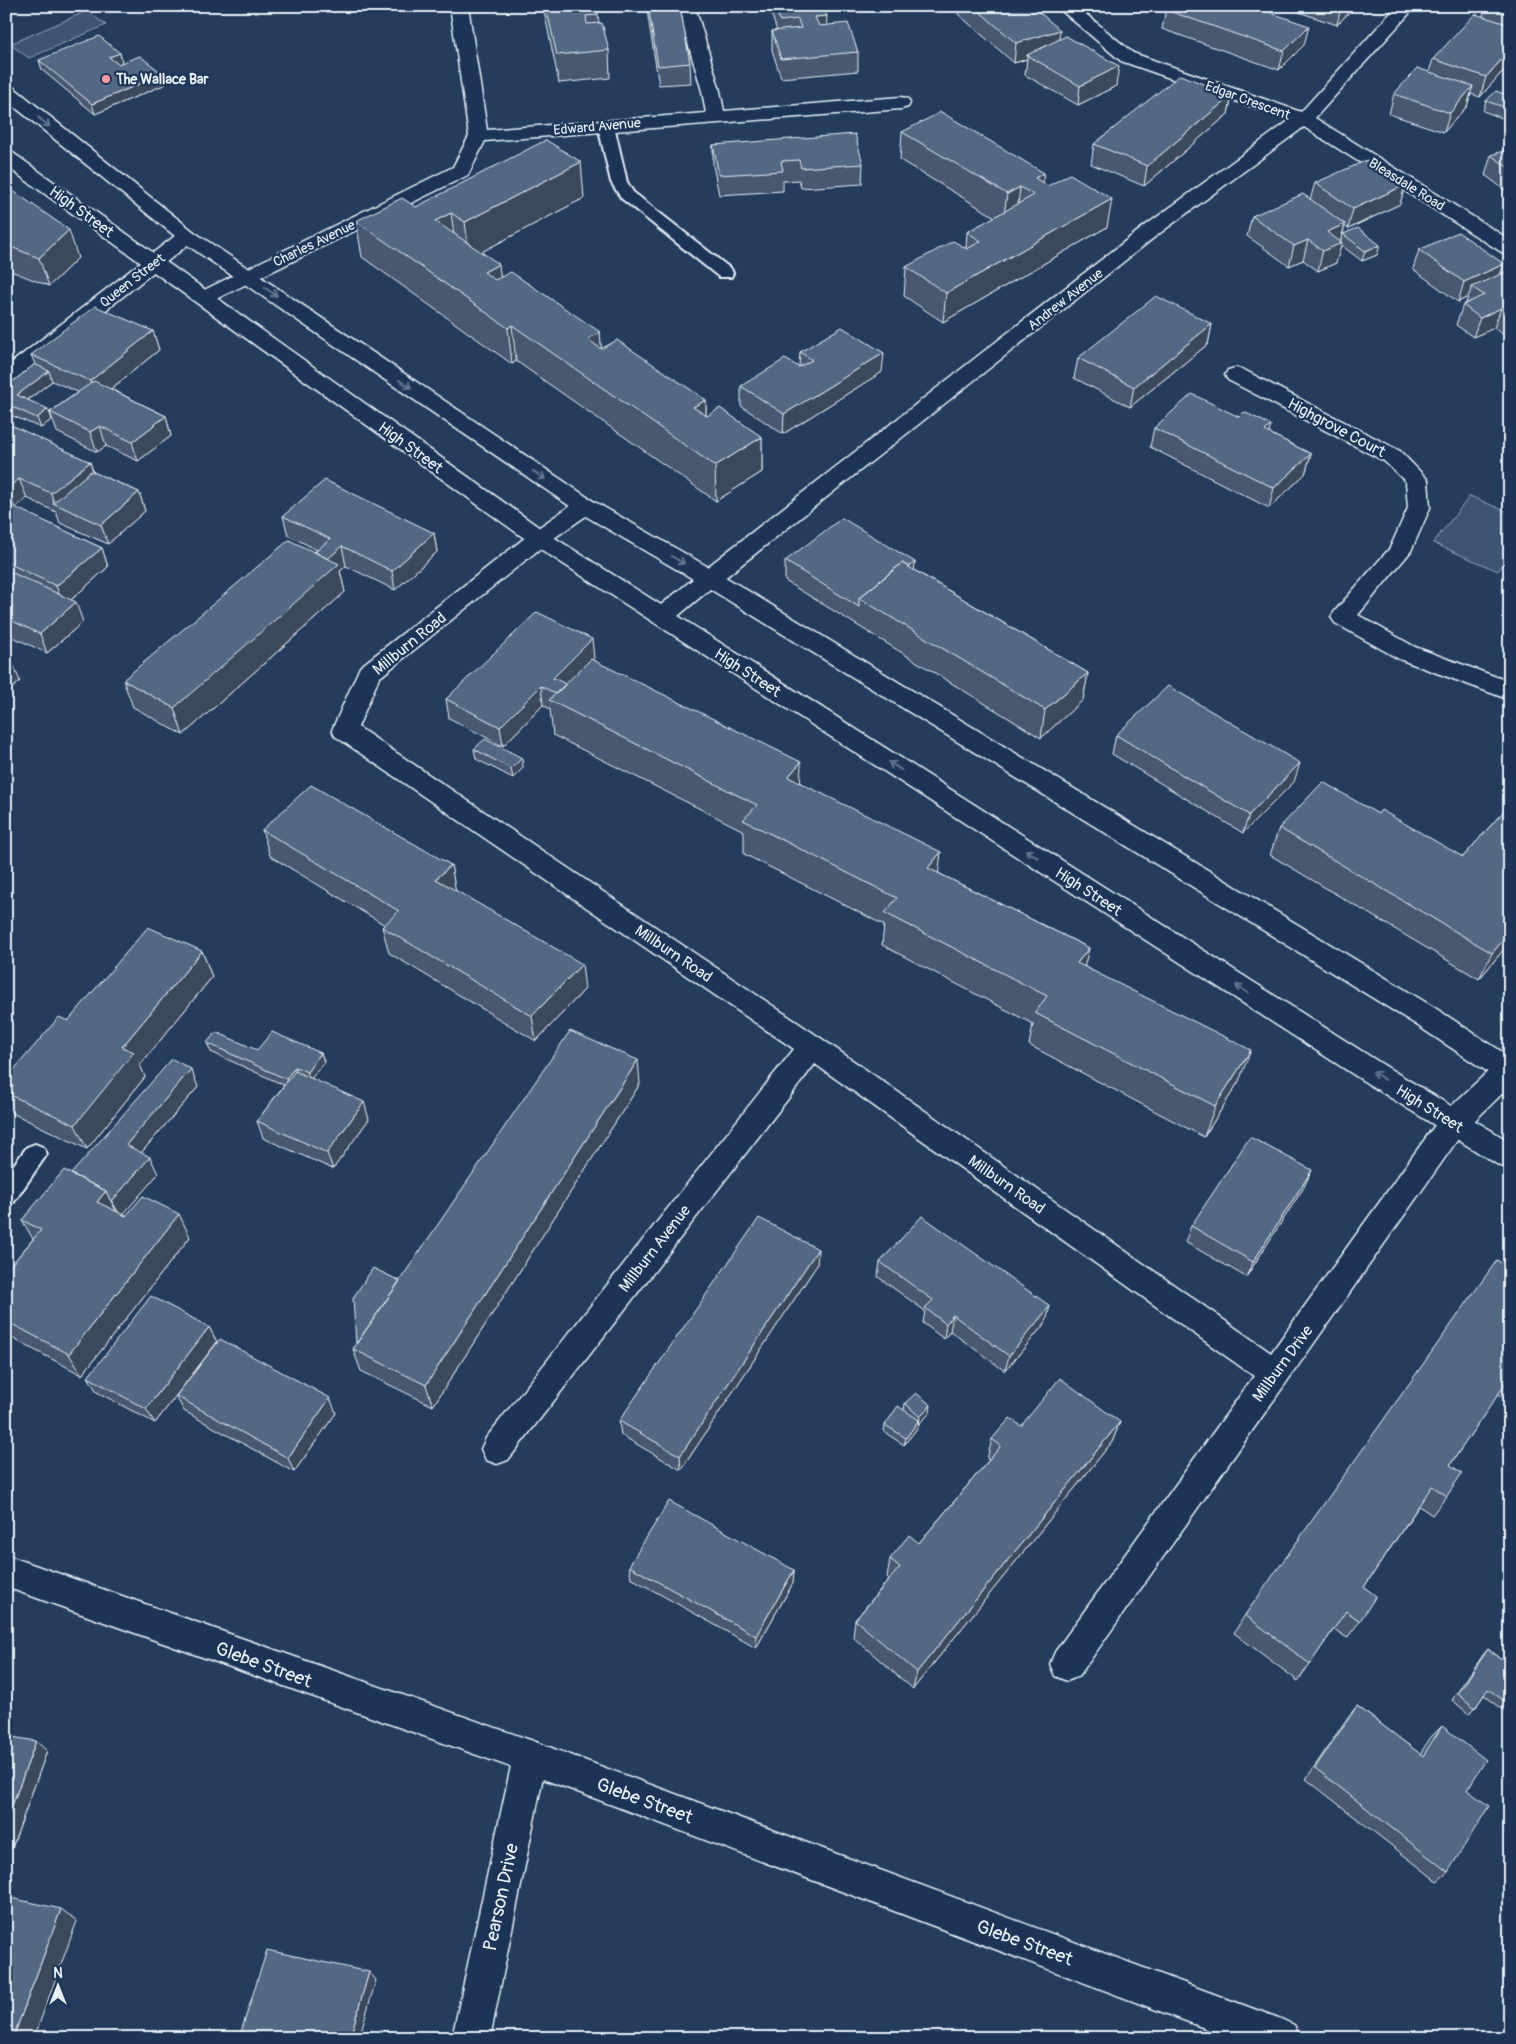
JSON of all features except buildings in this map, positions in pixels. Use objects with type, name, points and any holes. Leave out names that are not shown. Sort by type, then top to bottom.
[{"type":"street","points":[[459,6],[478,136]]},
{"type":"street","points":[[686,6],[716,117]]},
{"type":"street","name":"Edgar Crescent","points":[[1065,6],[1128,57],[1304,119]]},
{"type":"street","name":"Andrew Avenue","points":[[661,617],[1149,232],[1304,119],[1407,6]]},
{"type":"street","points":[[6,91],[187,236],[585,506],[709,578],[1425,1016],[1509,1070]]},
{"type":"street","name":"Edward Avenue","points":[[478,136],[901,103]]},
{"type":"street","name":"Bleasdale Road","points":[[1304,119],[1510,249]]},
{"type":"street","name":"Charles Avenue","points":[[203,298],[461,171],[478,136]]},
{"type":"street","name":"High Street","points":[[6,157],[539,538],[1453,1123],[1510,1157]]},
{"type":"street","name":"Queen Street","points":[[6,378],[187,236]]},
{"type":"street","name":"Highgrove Court","points":[[1236,375],[1392,456],[1417,480],[1419,508],[1400,551],[1343,617],[1407,654],[1510,691]]},
{"type":"street","name":"Millburn Road","points":[[585,506],[539,538],[369,674],[344,730],[812,1046],[1275,1372]]},
{"type":"street","name":"Millburn Avenue","points":[[497,1449],[812,1046]]},
{"type":"street","name":"Millburn Drive","points":[[1067,1664],[1453,1123],[1509,1070]]},
{"type":"street","name":"Glebe Street","points":[[6,1572],[530,1757],[1281,2038]]},
{"type":"street","name":"Pearson Drive","points":[[471,2038],[530,1757]]},
{"type":"lane","points":[[606,126],[619,182],[627,195],[725,273]]},
{"type":"lane","points":[[6,1194],[35,1154]]},
{"type":"shaded area","points":[[87,11],[106,25],[29,58],[10,44]]},
{"type":"shaded area","points":[[1470,496],[1510,513],[1510,556],[1498,571],[1433,543]]},
{"type":"place","name":"The Wallace Bar","points":[[106,79]]}]
